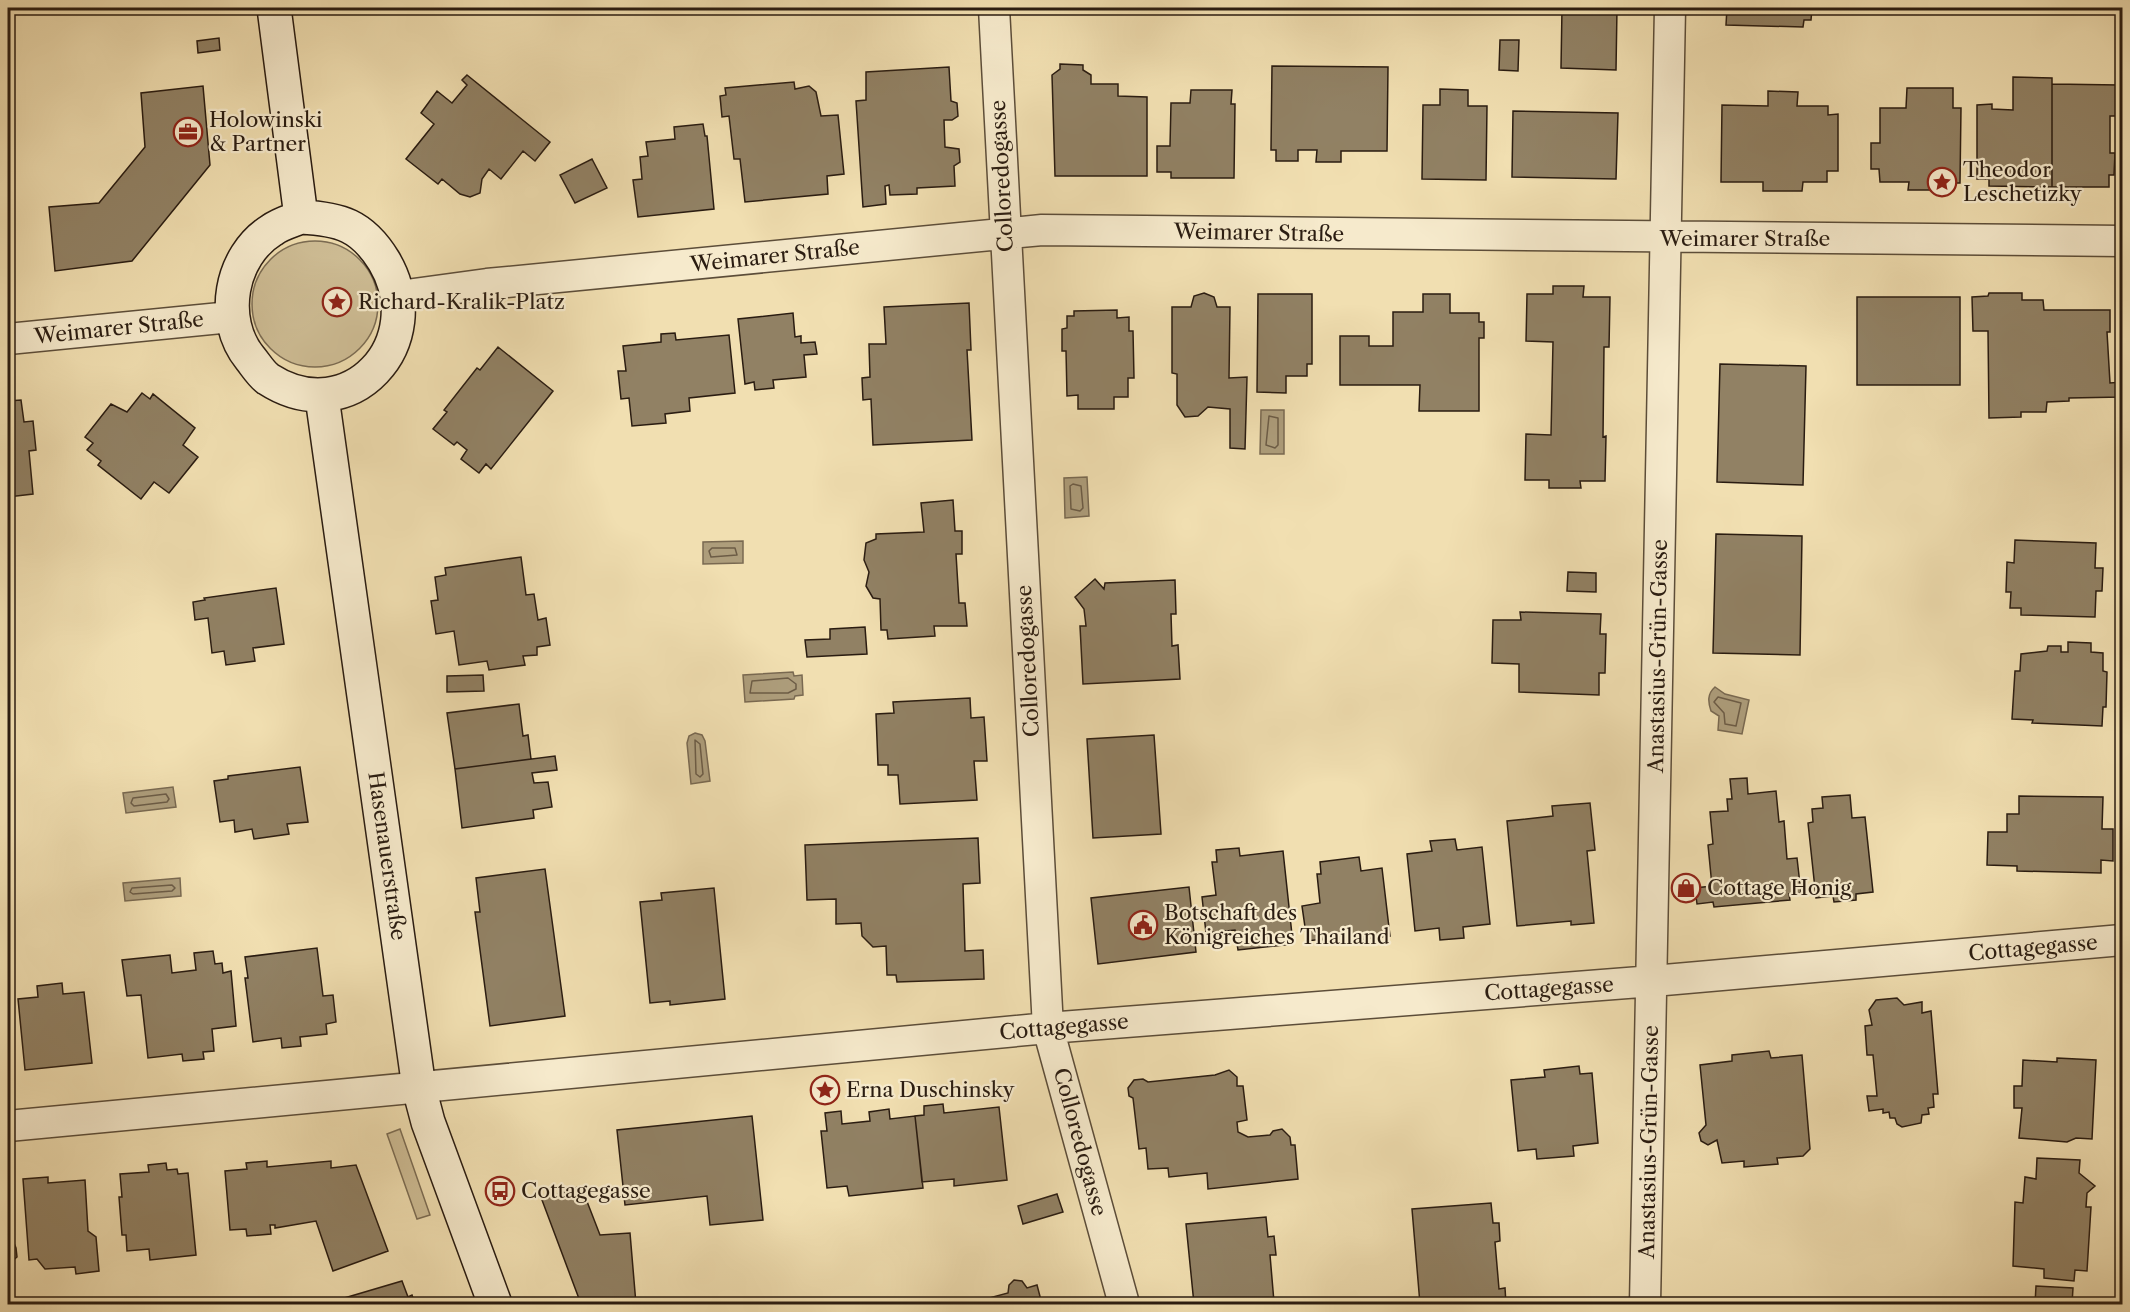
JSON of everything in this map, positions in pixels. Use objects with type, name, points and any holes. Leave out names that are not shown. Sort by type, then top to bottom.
[{"type":"street","points":[[274,8],[301,217]]},
{"type":"street","name":"Colloredogasse","points":[[994,8],[1048,1028],[1124,1305]]},
{"type":"street","name":"Anastasius-Grün-Gasse","points":[[1645,1305],[1670,8]]},
{"type":"street","points":[[301,217],[331,218],[358,231],[381,256],[392,275],[399,296],[395,339],[382,361],[366,380],[322,397],[297,392],[266,378],[245,352],[231,317],[231,296],[249,251],[271,230],[301,217]]},
{"type":"street","name":"Weimarer Straße","points":[[399,296],[487,284],[1042,230],[2122,241]]},
{"type":"street","name":"Weimarer Straße","points":[[8,339],[231,317]]},
{"type":"street","name":"Hasenauerstraße","points":[[322,397],[419,1088],[428,1122],[495,1305]]},
{"type":"street","name":"Cottagegasse","points":[[8,1126],[1048,1028],[1653,981],[2122,940]]},
{"type":"shaded area","points":[[315,241],[339,246],[360,259],[373,280],[378,304],[373,328],[360,349],[339,362],[315,367],[291,362],[270,349],[257,328],[252,304],[257,280],[270,259],[291,246]]},
{"type":"shaded area","points":[[400,1129],[430,1215],[417,1219],[387,1134]]},
{"type":"water","points":[[1261,410],[1284,410],[1284,454],[1260,454]]},
{"type":"water","points":[[1087,477],[1089,516],[1065,518],[1064,478]]},
{"type":"water","points":[[743,541],[743,563],[703,564],[703,542]]},
{"type":"water","points":[[793,672],[794,676],[802,675],[803,695],[795,696],[794,699],[745,702],[743,675]]},
{"type":"water","points":[[1715,687],[1725,694],[1749,700],[1742,734],[1718,730],[1719,716],[1711,711],[1709,701],[1709,695]]},
{"type":"water","points":[[695,733],[702,735],[705,741],[710,781],[691,784],[687,743],[689,736]]},
{"type":"water","points":[[173,787],[176,807],[126,813],[123,793]]},
{"type":"water","points":[[180,878],[181,896],[125,901],[123,883]]},
{"type":"building","points":[[1562,8],[1617,8],[1616,70],[1561,68]]},
{"type":"building","points":[[1727,8],[1812,8],[1811,20],[1804,20],[1803,27],[1726,25]]},
{"type":"building","points":[[219,38],[220,50],[198,53],[197,41]]},
{"type":"building","points":[[1500,40],[1519,40],[1518,71],[1499,70]]},
{"type":"building","points":[[1060,64],[1083,65],[1083,70],[1091,75],[1091,84],[1118,84],[1118,96],[1147,97],[1147,176],[1055,176],[1052,75],[1060,69]]},
{"type":"building","points":[[1272,66],[1388,67],[1387,151],[1341,151],[1341,162],[1316,162],[1317,150],[1298,150],[1298,161],[1276,161],[1276,150],[1271,150]]},
{"type":"building","points":[[949,67],[951,101],[957,103],[958,116],[952,120],[944,120],[945,147],[959,149],[960,162],[954,166],[955,186],[917,188],[917,194],[890,195],[889,185],[885,186],[886,204],[863,207],[856,101],[866,100],[866,72]]},
{"type":"building","points":[[467,75],[550,142],[535,161],[523,151],[501,179],[489,169],[482,179],[480,193],[470,197],[460,194],[442,179],[438,184],[406,159],[434,124],[421,113],[437,91],[452,103],[467,85],[462,80]]},
{"type":"building","points":[[2013,77],[2052,78],[2052,187],[1989,186],[1989,179],[1977,179],[1977,105],[1992,104],[1992,109],[2013,110]]},
{"type":"building","points":[[794,82],[795,89],[809,86],[816,92],[821,116],[838,115],[844,174],[827,176],[828,194],[745,202],[740,159],[734,159],[729,116],[722,117],[720,96],[726,95],[725,88]]},
{"type":"building","points":[[2052,84],[2119,85],[2119,116],[2110,116],[2110,153],[2115,153],[2114,175],[2109,175],[2109,187],[2052,187]]},
{"type":"building","points":[[203,86],[210,165],[132,261],[55,271],[49,207],[99,203],[145,147],[141,93]]},
{"type":"building","points":[[1907,88],[1953,88],[1953,108],[1961,108],[1960,183],[1930,183],[1930,190],[1908,190],[1909,182],[1880,182],[1879,169],[1871,169],[1871,143],[1880,143],[1880,108],[1906,108]]},
{"type":"building","points":[[1440,89],[1468,90],[1468,106],[1487,106],[1486,180],[1422,179],[1423,105],[1440,105]]},
{"type":"building","points":[[1191,90],[1232,90],[1231,104],[1235,104],[1234,178],[1171,178],[1171,172],[1157,172],[1157,146],[1170,146],[1171,103],[1190,103]]},
{"type":"building","points":[[1768,91],[1798,92],[1797,106],[1828,106],[1828,115],[1838,114],[1838,171],[1827,171],[1827,182],[1803,182],[1802,191],[1763,191],[1763,182],[1721,182],[1722,105],[1768,106]]},
{"type":"building","points":[[1513,111],[1618,113],[1616,179],[1512,177]]},
{"type":"building","points":[[703,124],[705,136],[707,136],[714,209],[638,217],[633,180],[642,179],[640,157],[648,156],[646,142],[675,139],[674,127]]},
{"type":"building","points":[[592,159],[607,188],[575,203],[560,175]]},
{"type":"building","points":[[1553,286],[1584,286],[1583,297],[1610,297],[1609,347],[1604,347],[1605,481],[1580,481],[1581,488],[1549,488],[1549,480],[1525,480],[1526,434],[1551,435],[1553,342],[1526,341],[1527,294],[1553,294]]},
{"type":"building","points":[[1204,293],[1214,297],[1217,307],[1230,307],[1229,378],[1247,377],[1245,449],[1230,448],[1230,409],[1208,407],[1198,416],[1185,417],[1177,405],[1177,374],[1172,373],[1172,307],[1191,307],[1194,296]]},
{"type":"building","points":[[1989,293],[2022,293],[2022,300],[2043,300],[2044,310],[2110,310],[2110,332],[2107,332],[2110,383],[2122,382],[2122,397],[2069,398],[2069,401],[2047,402],[2046,412],[2021,412],[2021,417],[1989,418],[1988,331],[1973,331],[1972,297],[1988,296]]},
{"type":"building","points":[[1258,294],[1312,294],[1312,364],[1307,364],[1307,376],[1286,376],[1286,393],[1257,392]]},
{"type":"building","points":[[1423,294],[1450,294],[1450,313],[1479,313],[1479,322],[1484,322],[1484,338],[1479,338],[1479,411],[1419,411],[1420,385],[1340,385],[1340,336],[1369,336],[1369,346],[1393,346],[1393,312],[1423,312]]},
{"type":"building","points":[[1857,297],[1960,297],[1960,385],[1857,385]]},
{"type":"building","points":[[969,303],[971,350],[967,350],[972,440],[873,445],[871,399],[863,400],[862,378],[870,377],[869,344],[886,344],[884,307]]},
{"type":"building","points":[[1117,310],[1117,318],[1129,317],[1129,331],[1133,331],[1134,378],[1128,378],[1128,397],[1114,397],[1114,409],[1078,409],[1078,395],[1067,396],[1066,351],[1062,351],[1062,329],[1067,328],[1067,316],[1074,316],[1074,311]]},
{"type":"building","points":[[793,313],[795,337],[801,336],[801,343],[815,342],[817,354],[804,355],[806,377],[773,380],[774,388],[755,390],[754,382],[745,384],[738,319]]},
{"type":"building","points":[[675,333],[676,340],[729,335],[735,393],[689,398],[690,411],[665,414],[666,423],[632,426],[629,398],[621,399],[618,371],[626,371],[623,346],[661,342],[661,334]]},
{"type":"building","points":[[498,347],[553,391],[491,469],[486,464],[479,473],[461,459],[467,450],[457,442],[454,445],[433,429],[447,412],[444,410],[477,368],[480,370]]},
{"type":"building","points":[[1720,364],[1806,366],[1803,485],[1717,482]]},
{"type":"building","points":[[142,393],[150,399],[153,394],[195,428],[183,445],[198,457],[169,493],[154,482],[141,499],[98,465],[101,461],[87,450],[93,443],[85,437],[111,404],[127,412]]},
{"type":"building","points":[[21,400],[24,422],[33,421],[36,450],[29,451],[33,494],[8,497],[8,401]]},
{"type":"building","points":[[953,500],[955,531],[962,531],[962,554],[956,554],[959,603],[965,603],[967,626],[934,626],[935,636],[888,639],[887,630],[881,630],[880,599],[873,598],[866,586],[869,572],[864,560],[866,543],[876,539],[876,534],[924,532],[921,503]]},
{"type":"building","points":[[1716,534],[1802,536],[1800,655],[1713,653]]},
{"type":"building","points":[[2015,540],[2096,543],[2095,568],[2103,568],[2102,591],[2096,591],[2095,617],[2021,615],[2021,608],[2010,608],[2011,592],[2006,592],[2007,562],[2014,563]]},
{"type":"building","points":[[521,557],[526,595],[534,594],[538,620],[546,618],[550,645],[537,647],[537,655],[523,656],[525,665],[489,670],[487,661],[459,665],[454,631],[436,634],[431,601],[438,600],[435,577],[446,575],[445,568]]},
{"type":"building","points":[[1568,572],[1596,573],[1596,592],[1567,591]]},
{"type":"building","points":[[1095,579],[1104,589],[1105,583],[1175,580],[1176,614],[1171,614],[1172,646],[1178,645],[1180,679],[1083,684],[1080,626],[1086,626],[1084,609],[1075,597]]},
{"type":"building","points":[[276,588],[284,644],[253,648],[255,661],[226,665],[224,651],[212,653],[208,618],[195,620],[193,602],[205,600],[204,598]]},
{"type":"building","points":[[1520,612],[1601,614],[1600,634],[1606,634],[1605,673],[1599,673],[1599,695],[1519,692],[1519,664],[1492,663],[1493,620],[1521,620]]},
{"type":"building","points":[[865,627],[867,654],[807,657],[805,640],[830,639],[830,629]]},
{"type":"building","points":[[2068,642],[2091,643],[2091,652],[2103,653],[2103,671],[2107,672],[2106,707],[2103,707],[2102,726],[2032,723],[2033,720],[2012,719],[2015,671],[2020,671],[2021,654],[2047,651],[2048,646],[2061,646],[2061,652],[2068,652]]},
{"type":"building","points":[[483,675],[484,691],[447,692],[447,676]]},
{"type":"building","points":[[970,698],[971,718],[984,717],[987,761],[974,761],[977,800],[900,804],[898,775],[888,775],[888,765],[878,765],[876,714],[894,713],[893,702]]},
{"type":"building","points":[[519,704],[523,736],[528,735],[531,759],[455,769],[447,713]]},
{"type":"building","points":[[1154,735],[1161,834],[1093,838],[1087,739]]},
{"type":"building","points":[[555,756],[557,770],[532,773],[534,783],[548,782],[552,807],[533,810],[534,818],[462,828],[455,769]]},
{"type":"building","points":[[300,767],[308,822],[287,824],[289,834],[254,839],[252,829],[235,832],[234,820],[220,822],[214,781],[228,779],[228,776]]},
{"type":"building","points":[[1747,778],[1748,794],[1776,791],[1779,822],[1784,821],[1787,859],[1797,858],[1801,893],[1789,894],[1790,900],[1714,907],[1713,902],[1697,904],[1695,888],[1712,886],[1708,845],[1713,844],[1710,812],[1728,811],[1727,799],[1732,799],[1730,779]]},
{"type":"building","points":[[1850,795],[1852,818],[1865,817],[1873,892],[1856,894],[1856,900],[1834,902],[1833,896],[1816,898],[1808,823],[1813,822],[1812,809],[1823,808],[1822,797]]},
{"type":"building","points":[[2019,796],[2103,797],[2102,829],[2113,829],[2113,861],[2101,860],[2101,873],[2017,871],[2017,866],[1987,865],[1988,832],[2007,832],[2007,814],[2019,814]]},
{"type":"building","points":[[1590,803],[1595,850],[1587,851],[1594,923],[1571,925],[1571,921],[1517,926],[1507,821],[1553,816],[1552,806]]},
{"type":"building","points":[[978,838],[980,883],[963,884],[965,951],[983,950],[984,979],[897,982],[896,975],[887,975],[886,946],[873,947],[862,936],[861,923],[836,924],[836,899],[807,900],[805,845]]},
{"type":"building","points":[[1455,839],[1457,850],[1482,847],[1490,924],[1463,927],[1464,938],[1440,940],[1439,928],[1415,931],[1407,854],[1432,851],[1430,841]]},
{"type":"building","points":[[1239,848],[1240,856],[1283,851],[1293,944],[1238,950],[1235,930],[1206,933],[1202,897],[1216,895],[1212,862],[1217,862],[1216,850]]},
{"type":"building","points":[[1359,857],[1361,871],[1382,868],[1390,936],[1324,944],[1323,939],[1307,941],[1302,906],[1320,903],[1317,874],[1321,874],[1320,862]]},
{"type":"building","points":[[545,869],[565,1016],[490,1026],[475,912],[480,912],[476,878]]},
{"type":"building","points":[[1189,887],[1196,952],[1098,964],[1091,898]]},
{"type":"building","points":[[714,888],[725,999],[670,1005],[670,1001],[650,1003],[640,902],[662,900],[661,893]]},
{"type":"building","points":[[317,948],[323,996],[333,995],[336,1022],[326,1024],[327,1034],[300,1037],[301,1046],[282,1048],[281,1038],[253,1042],[245,978],[248,978],[245,957]]},
{"type":"building","points":[[213,951],[215,964],[222,963],[223,973],[231,971],[236,1026],[212,1029],[214,1051],[203,1052],[204,1059],[183,1061],[182,1054],[148,1058],[141,995],[127,996],[122,960],[170,955],[172,973],[196,970],[194,953]]},
{"type":"building","points":[[62,983],[63,994],[84,992],[92,1063],[25,1070],[18,999],[38,997],[37,986]]},
{"type":"building","points":[[1897,998],[1904,1005],[1922,1002],[1922,1013],[1931,1011],[1938,1094],[1933,1094],[1934,1107],[1928,1108],[1929,1114],[1922,1115],[1921,1123],[1902,1127],[1897,1124],[1895,1118],[1890,1118],[1889,1112],[1883,1113],[1883,1109],[1869,1111],[1867,1096],[1877,1096],[1873,1055],[1867,1055],[1865,1026],[1872,1025],[1869,1010],[1876,1000]]},
{"type":"building","points":[[1769,1051],[1771,1058],[1802,1055],[1810,1149],[1803,1156],[1777,1158],[1778,1164],[1744,1167],[1744,1161],[1722,1163],[1717,1140],[1708,1145],[1701,1141],[1699,1133],[1706,1125],[1700,1065],[1732,1061],[1732,1055]]},
{"type":"building","points":[[2057,1058],[2096,1060],[2092,1139],[2076,1138],[2067,1142],[2019,1138],[2022,1108],[2014,1108],[2014,1086],[2022,1086],[2023,1060],[2057,1062]]},
{"type":"building","points":[[1579,1066],[1580,1074],[1592,1073],[1598,1143],[1573,1146],[1574,1156],[1537,1159],[1536,1149],[1518,1151],[1511,1080],[1545,1077],[1544,1070]]},
{"type":"building","points":[[1229,1070],[1237,1077],[1237,1086],[1243,1086],[1247,1120],[1237,1122],[1238,1132],[1248,1137],[1270,1135],[1273,1131],[1282,1129],[1290,1137],[1291,1145],[1295,1145],[1298,1179],[1208,1189],[1207,1173],[1169,1177],[1168,1168],[1148,1169],[1146,1148],[1139,1149],[1133,1098],[1129,1096],[1128,1088],[1134,1080],[1143,1079],[1148,1082],[1215,1075]]},
{"type":"building","points":[[943,1104],[944,1113],[999,1107],[1007,1180],[954,1186],[954,1179],[922,1182],[915,1116],[924,1115],[924,1106]]},
{"type":"building","points":[[889,1109],[890,1119],[915,1116],[923,1188],[849,1196],[847,1186],[827,1188],[821,1131],[827,1131],[825,1113],[841,1111],[842,1124],[870,1121],[869,1112]]},
{"type":"building","points":[[752,1116],[763,1220],[710,1225],[707,1196],[625,1205],[617,1130]]},
{"type":"building","points":[[2037,1158],[2080,1160],[2079,1173],[2095,1186],[2087,1193],[2086,1207],[2091,1207],[2087,1271],[2075,1270],[2074,1281],[2044,1278],[2044,1269],[2013,1266],[2015,1202],[2023,1203],[2025,1177],[2036,1179]]},
{"type":"building","points":[[267,1161],[267,1167],[331,1161],[331,1168],[356,1165],[388,1251],[333,1271],[316,1221],[275,1228],[275,1225],[270,1225],[271,1234],[247,1236],[246,1229],[230,1230],[225,1171],[247,1169],[246,1163]]},
{"type":"building","points":[[166,1163],[167,1170],[177,1169],[178,1174],[188,1173],[196,1255],[150,1260],[149,1249],[127,1251],[126,1235],[122,1235],[120,1174],[149,1172],[148,1165]]},
{"type":"building","points":[[48,1177],[48,1183],[85,1180],[88,1231],[96,1237],[99,1271],[76,1274],[75,1267],[45,1269],[37,1259],[29,1260],[23,1179]]},
{"type":"building","points":[[581,1186],[600,1235],[630,1233],[636,1304],[581,1304],[542,1200]]},
{"type":"building","points":[[1057,1194],[1063,1212],[1023,1224],[1018,1206]]},
{"type":"building","points":[[1491,1203],[1493,1223],[1499,1223],[1500,1241],[1495,1242],[1499,1289],[1505,1288],[1506,1304],[1420,1304],[1412,1209]]},
{"type":"building","points":[[1266,1217],[1268,1237],[1274,1236],[1276,1255],[1270,1255],[1274,1302],[1280,1302],[1280,1304],[1194,1304],[1186,1224]]},
{"type":"building","points":[[8,1241],[14,1243],[16,1248],[17,1257],[11,1262],[8,1262]]},
{"type":"building","points":[[1014,1280],[1022,1281],[1027,1288],[1037,1285],[1042,1304],[967,1304],[1008,1293],[1009,1285]]},
{"type":"building","points":[[402,1281],[408,1297],[412,1295],[415,1304],[324,1304]]},
{"type":"building","points":[[2036,1286],[2073,1288],[2072,1304],[2035,1304]]},
{"type":"place","name":"Holowinski & Partner","points":[[188,132]]},
{"type":"place","name":"Theodor Leschetizky","points":[[1942,182]]},
{"type":"place","name":"Richard-Kralik-Platz","points":[[337,302]]},
{"type":"place","name":"Cottage Honig","points":[[1686,888]]},
{"type":"place","name":"Botschaft des Königreiches Thailand","points":[[1143,925]]},
{"type":"place","name":"Erna Duschinsky","points":[[825,1090]]},
{"type":"place","name":"Cottagegasse","points":[[500,1191]]}]
